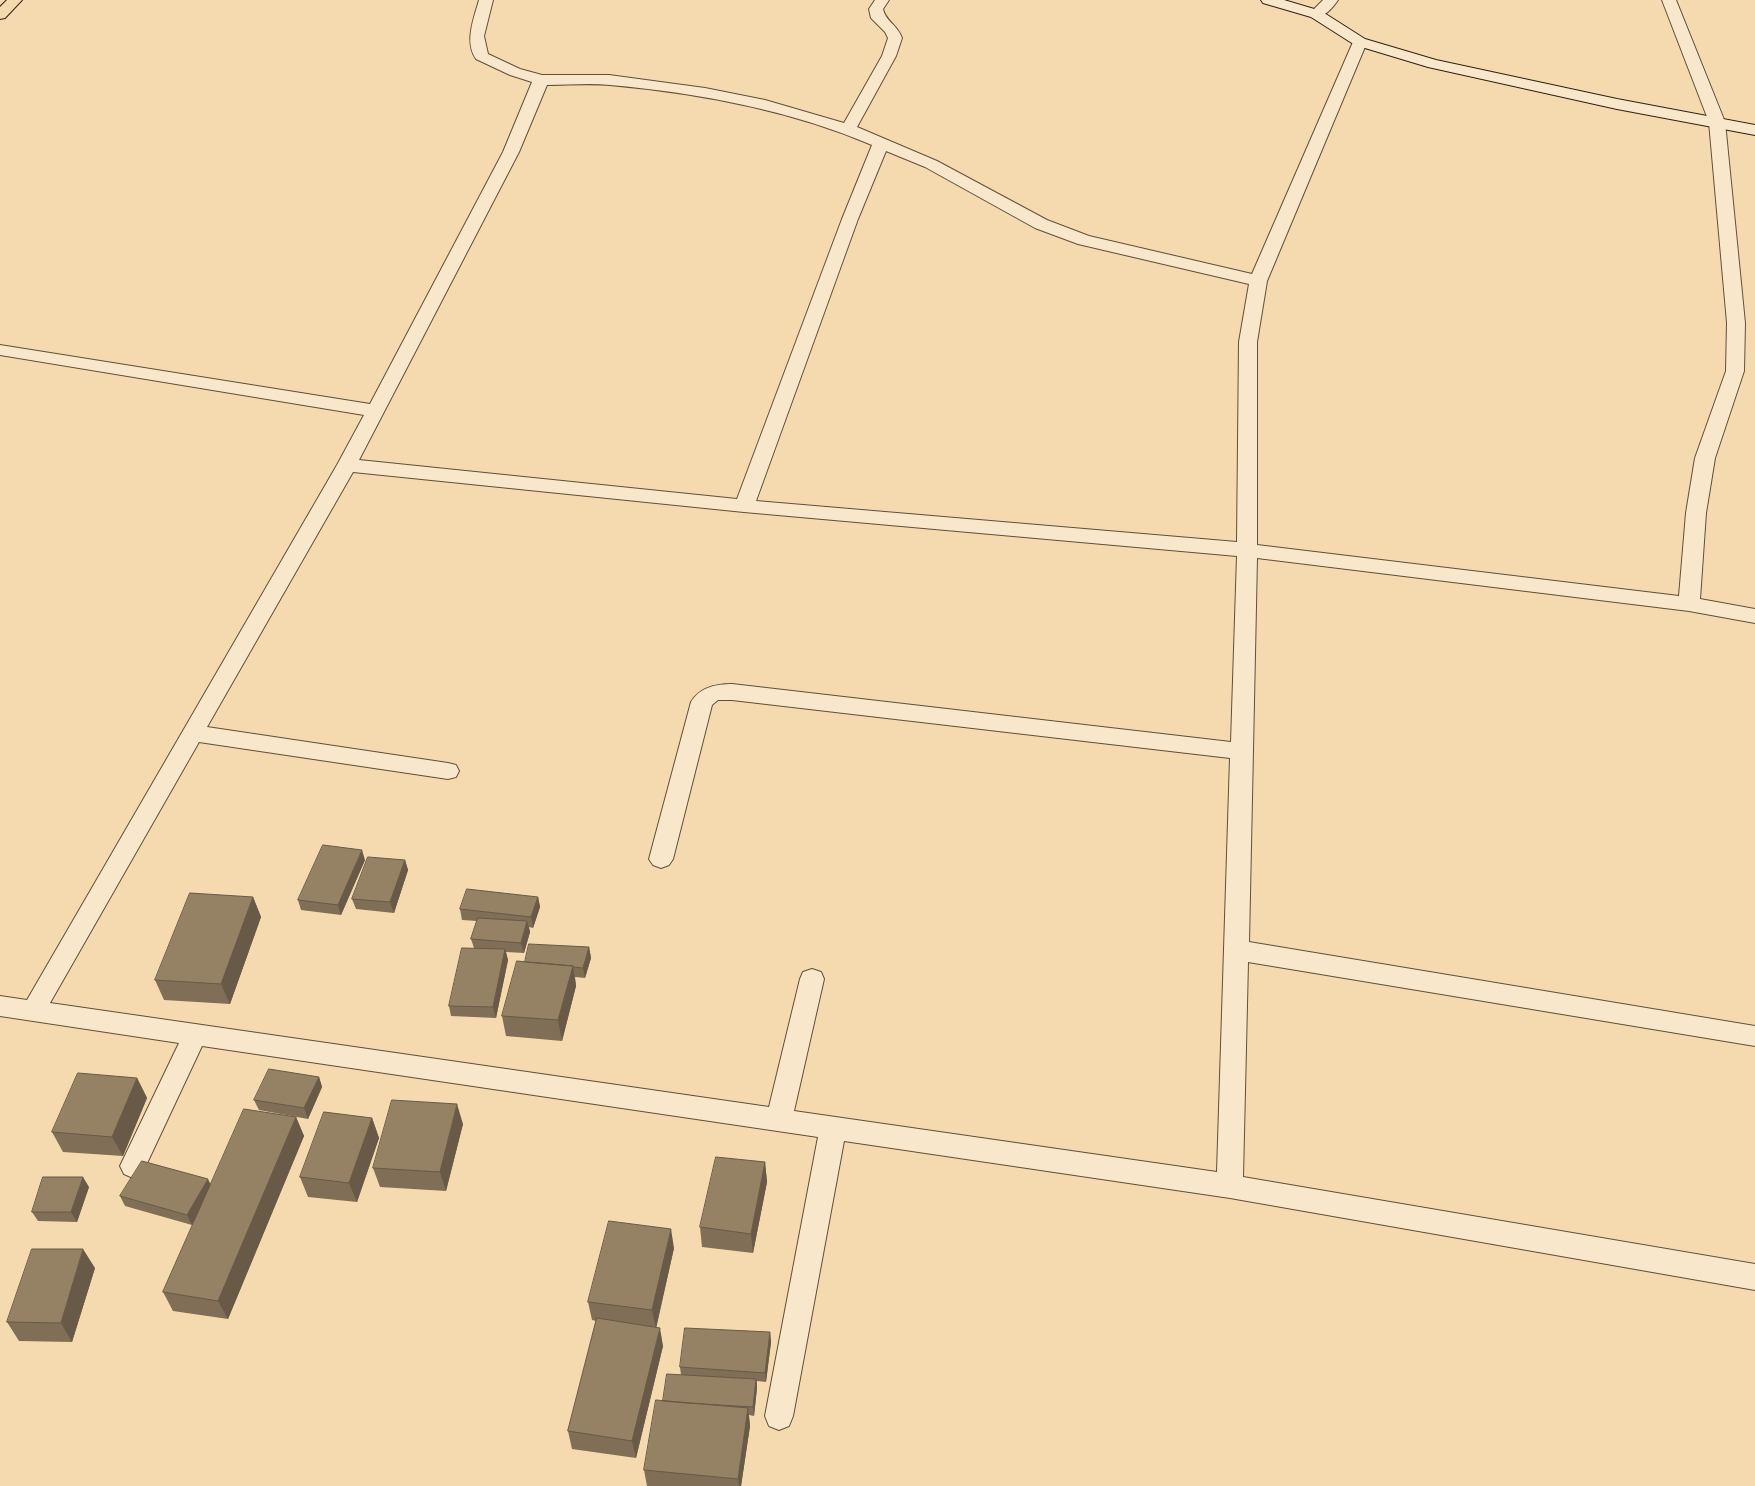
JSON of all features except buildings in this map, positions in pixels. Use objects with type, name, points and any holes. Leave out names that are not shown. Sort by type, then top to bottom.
[{"type":"main road","points":[[0,15],[15,0]]},
{"type":"street","points":[[486,0],[477,36],[481,56],[515,72],[541,80],[609,80],[705,93],[765,106],[848,129],[931,164],[1041,224],[1077,237],[1258,281]]},
{"type":"street","points":[[848,129],[889,56],[895,38],[892,30],[878,18],[876,9],[882,0]]},
{"type":"street","points":[[1268,0],[1316,14],[1360,42],[1448,68],[1617,104],[1755,130]]},
{"type":"street","points":[[1316,14],[1330,0]]},
{"type":"street","points":[[1669,0],[1717,122],[1736,323],[1735,371],[1705,458],[1696,513],[1689,604]]},
{"type":"street","points":[[1230,1186],[1240,751],[1247,550],[1248,342],[1258,281],[1360,42]]},
{"type":"street","points":[[33,1011],[347,465],[510,152],[541,80]]},
{"type":"street","points":[[744,506],[850,219],[881,143]]},
{"type":"street","points":[[0,350],[376,411]]},
{"type":"street","points":[[347,465],[744,506],[1247,550],[1689,604],[1755,616]]},
{"type":"street","points":[[661,859],[702,702],[708,695],[718,692],[732,692],[1240,751]]},
{"type":"street","points":[[193,733],[448,771]]},
{"type":"street","points":[[1236,950],[1755,1036]]},
{"type":"street","points":[[779,1120],[812,979]]},
{"type":"street","points":[[0,1006],[1230,1186],[1755,1277]]},
{"type":"street","points":[[133,1166],[195,1035]]},
{"type":"street","points":[[779,1416],[833,1128]]}]
